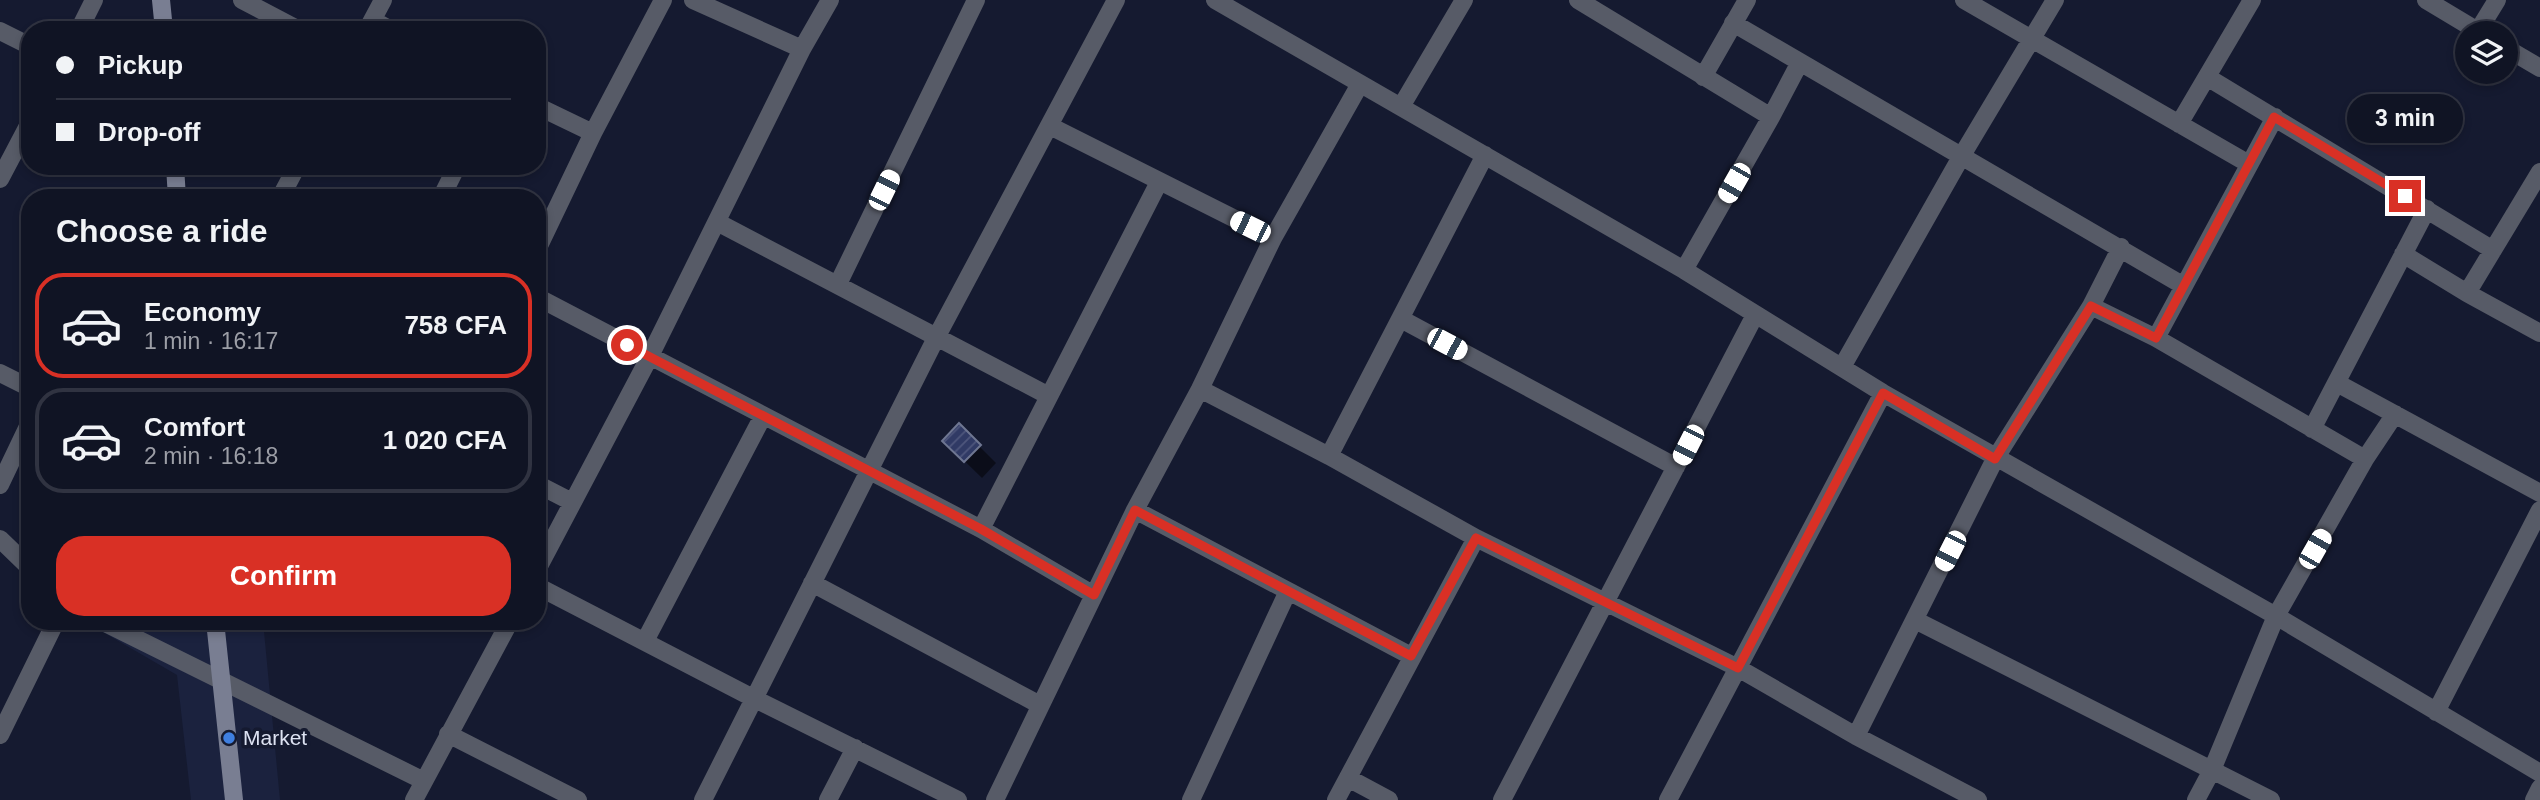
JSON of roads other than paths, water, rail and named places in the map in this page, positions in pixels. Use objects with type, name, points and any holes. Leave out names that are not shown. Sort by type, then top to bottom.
[{"type":"street","points":[[84,21],[94,0]]},
{"type":"street","points":[[161,0],[162,21]]},
{"type":"street","points":[[242,0],[282,21]]},
{"type":"street","points":[[372,21],[383,0]]},
{"type":"street","points":[[546,231],[593,133],[663,0]]},
{"type":"street","points":[[693,0],[802,50]]},
{"type":"street","points":[[546,553],[649,358],[802,50],[830,0]]},
{"type":"street","points":[[838,284],[976,0]]},
{"type":"street","points":[[703,800],[937,336],[1116,0]]},
{"type":"street","points":[[1215,0],[1243,7],[1360,84],[1684,270],[1883,393],[1995,459],[2276,616],[2540,773]]},
{"type":"street","points":[[1402,106],[1464,0]]},
{"type":"street","points":[[1578,0],[1771,117]]},
{"type":"street","points":[[1703,77],[1747,0]]},
{"type":"street","points":[[1964,0],[2249,164]]},
{"type":"street","points":[[1842,367],[1961,157],[2055,0]]},
{"type":"street","points":[[2179,124],[2252,0]]},
{"type":"street","points":[[2426,0],[2461,21]]},
{"type":"street","points":[[2486,21],[2497,0]]},
{"type":"street","points":[[1733,23],[2184,286]]},
{"type":"street","points":[[0,31],[21,42]]},
{"type":"street","points":[[2518,55],[2540,68]]},
{"type":"street","points":[[1684,270],[1800,62]]},
{"type":"street","points":[[2207,77],[2493,250]]},
{"type":"street","points":[[995,800],[1135,510],[1200,389],[1273,238],[1360,84]]},
{"type":"street","points":[[546,110],[593,133]]},
{"type":"street","points":[[2156,338],[2274,117]]},
{"type":"street","points":[[1050,126],[1273,238]]},
{"type":"street","points":[[0,179],[21,139]]},
{"type":"street","points":[[1329,456],[1485,155]]},
{"type":"street","points":[[2467,293],[2540,172]]},
{"type":"street","points":[[981,529],[1159,182]]},
{"type":"street","points":[[2312,429],[2427,209]]},
{"type":"street","points":[[717,222],[1049,396]]},
{"type":"street","points":[[1856,736],[1995,459],[2091,306],[2120,247]]},
{"type":"street","points":[[2403,254],[2540,333]]},
{"type":"street","points":[[546,302],[981,529],[1094,595]]},
{"type":"street","points":[[2091,306],[2156,338],[2365,459]]},
{"type":"street","points":[[1502,800],[1755,314]]},
{"type":"street","points":[[1401,319],[1676,467]]},
{"type":"street","points":[[0,373],[21,384]]},
{"type":"street","points":[[2337,383],[2540,493]]},
{"type":"street","points":[[1200,389],[1329,456],[1476,538],[1738,668],[1856,736],[1978,800]]},
{"type":"street","points":[[1673,799],[1738,668],[1883,393]]},
{"type":"street","points":[[2196,800],[2212,770],[2276,616],[2365,459],[2395,414]]},
{"type":"street","points":[[645,641],[763,416]]},
{"type":"street","points":[[0,485],[21,441]]},
{"type":"street","points":[[546,489],[572,502]]},
{"type":"street","points":[[1135,510],[1411,656]]},
{"type":"street","points":[[2436,712],[2540,510]]},
{"type":"street","points":[[1336,800],[1476,538]]},
{"type":"street","points":[[0,539],[21,559]]},
{"type":"street","points":[[812,583],[1040,705]]},
{"type":"street","points":[[546,591],[958,800]]},
{"type":"street","points":[[1191,800],[1288,591]]},
{"type":"street","points":[[1915,620],[2271,800]]},
{"type":"street","points":[[0,735],[52,630]]},
{"type":"street","points":[[119,630],[424,780]]},
{"type":"street","points":[[216,630],[234,800]]},
{"type":"street","points":[[414,800],[500,630]]},
{"type":"street","points":[[449,734],[578,800]]},
{"type":"street","points":[[828,800],[855,748]]},
{"type":"street","points":[[1348,778],[1389,800]]},
{"type":"street","points":[[2534,800],[2540,788]]},
{"type":"place","name":"Market","points":[[229,738]]}]
